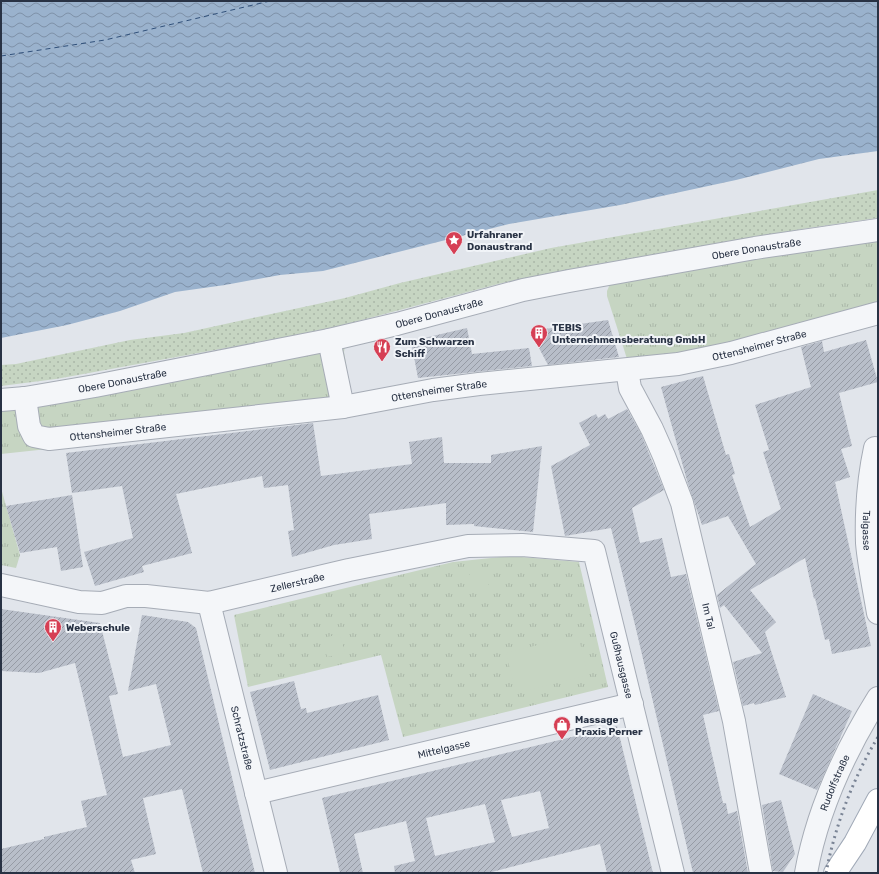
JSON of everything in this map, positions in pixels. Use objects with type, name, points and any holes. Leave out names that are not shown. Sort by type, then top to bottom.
[{"type":"main road","points":[[834,873],[855,843],[878,800]]},
{"type":"street","name":"Obere Donaustraße","points":[[1,400],[25,398],[329,340],[523,290],[754,248],[878,230]]},
{"type":"street","name":"Ottensheimer Straße","points":[[25,398],[29,426],[34,436],[49,439],[343,406],[433,390],[479,384],[678,364],[732,353],[878,313]]},
{"type":"street","points":[[329,340],[343,406]]},
{"type":"street","name":"Im Tal","points":[[627,370],[630,388],[658,442],[682,503],[734,721],[761,873]]},
{"type":"street","name":"Talgasse","points":[[875,448],[871,467],[867,541],[878,612]]},
{"type":"street","name":"Zellerstraße","points":[[1,585],[79,602],[102,603],[126,596],[146,596],[209,603],[348,570],[468,546],[522,545],[594,551]]},
{"type":"street","name":"Gußhausgasse","points":[[594,551],[673,873]]},
{"type":"street","name":"Schratzstraße","points":[[209,603],[276,873]]},
{"type":"street","name":"Rudolfstraße","points":[[806,873],[818,824],[829,796],[844,762],[867,716],[878,698]]},
{"type":"street","name":"Mittelgasse","points":[[256,793],[632,704]]},
{"type":"green space","points":[[878,190],[878,218],[802,229],[587,266],[502,283],[343,325],[286,337],[56,379],[1,386],[1,365],[16,364],[130,340],[184,333],[345,298],[400,283],[551,248]]},
{"type":"green space","points":[[878,238],[878,305],[743,341],[628,362],[607,296],[607,291],[610,284]]},
{"type":"green space","points":[[345,346],[344,352],[355,416],[1,454],[1,392]]},
{"type":"green space","points":[[1,488],[20,555],[16,568],[1,565]]},
{"type":"green space","points":[[510,556],[579,562],[608,687],[403,737],[381,655],[248,687],[234,615],[453,562]]},
{"type":"green space","points":[[470,567],[488,567],[488,590],[470,590]]},
{"type":"green space","points":[[340,634],[345,653],[327,657],[323,638]]},
{"type":"green space","points":[[578,635],[588,675],[516,693],[506,653]]},
{"type":"water","points":[[1,1],[878,1],[878,151],[819,159],[736,180],[620,205],[509,224],[323,271],[280,275],[175,292],[120,311],[67,325],[1,338]]},
{"type":"building","points":[[608,320],[619,357],[548,365],[539,348],[538,330]]},
{"type":"building","points":[[467,328],[472,354],[529,348],[532,366],[418,378],[411,341]]},
{"type":"building","points":[[866,340],[878,382],[839,393],[852,446],[841,449],[850,477],[835,482],[871,646],[832,654],[829,639],[825,640],[805,558],[750,590],[776,622],[765,632],[786,697],[755,705],[754,703],[743,706],[733,662],[762,653],[724,605],[720,608],[717,595],[756,564],[728,516],[702,525],[688,484],[661,387],[703,376],[726,455],[729,454],[735,474],[732,475],[750,527],[781,509],[763,452],[769,450],[755,405],[811,387],[801,347],[822,341],[824,352]]},
{"type":"building","points":[[627,409],[641,434],[664,490],[632,508],[640,543],[662,538],[671,577],[686,574],[719,711],[703,715],[723,803],[726,803],[728,814],[737,811],[748,873],[693,873],[611,528],[565,536],[551,466],[590,445],[579,423],[596,414],[598,418],[605,414],[608,419]]},
{"type":"building","points":[[313,423],[321,476],[412,464],[409,442],[442,437],[444,463],[491,463],[491,455],[542,446],[533,532],[474,526],[474,524],[446,525],[446,503],[369,514],[372,539],[334,545],[292,557],[288,531],[294,530],[288,485],[264,488],[262,476],[176,494],[192,553],[142,566],[144,572],[95,586],[84,552],[133,538],[122,486],[72,493],[66,453]]},
{"type":"building","points":[[72,495],[83,567],[61,571],[57,547],[20,553],[6,506]]},
{"type":"building","points":[[1,609],[100,623],[118,694],[109,696],[123,757],[171,745],[156,684],[128,691],[142,615],[188,622],[196,628],[255,873],[203,873],[182,789],[143,798],[156,854],[131,860],[135,873],[1,873],[1,849],[87,827],[81,801],[107,795],[75,663],[39,673],[1,671]]},
{"type":"building","points":[[294,681],[301,709],[306,708],[307,713],[378,695],[389,740],[270,770],[250,692]]},
{"type":"building","points":[[813,694],[852,711],[817,790],[779,774]]},
{"type":"building","points":[[617,726],[653,873],[607,873],[600,844],[488,873],[395,873],[394,866],[415,861],[406,821],[354,834],[363,873],[340,873],[322,798]],"holes":[[[540,791],[549,828],[512,837],[501,800]],[[485,804],[495,842],[435,856],[426,818]]]},
{"type":"building","points":[[781,800],[795,854],[783,872],[773,871],[762,805]]},
{"type":"ferry route","points":[[1,56],[105,40],[270,1]]},
{"type":"railway","points":[[826,873],[834,838],[846,803],[861,769],[878,737]]},
{"type":"place","name":"Urfahraner Donaustrand","points":[[454,255]]},
{"type":"place","name":"TEBIS Unternehmensberatung GmbH","points":[[539,348]]},
{"type":"place","name":"Zum Schwarzen Schiff","points":[[382,362]]},
{"type":"place","name":"Weberschule","points":[[53,642]]},
{"type":"place","name":"Massage Praxis Perner","points":[[562,740]]}]
